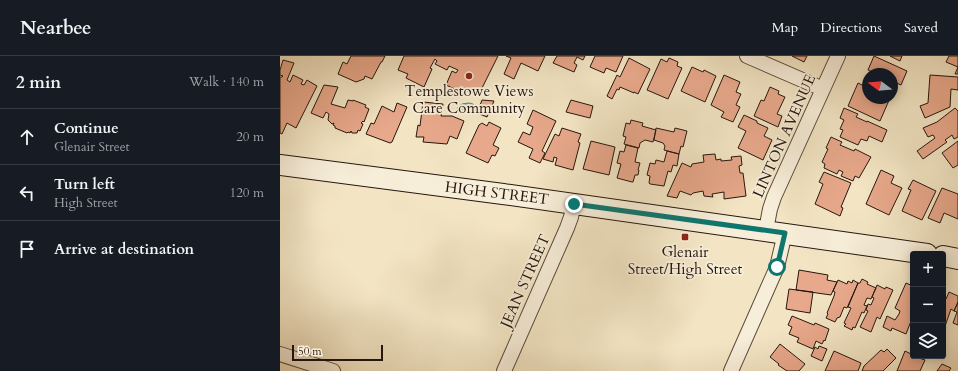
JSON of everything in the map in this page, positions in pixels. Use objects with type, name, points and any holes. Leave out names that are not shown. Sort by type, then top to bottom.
[{"type":"main road","name":"HIGH STREET","points":[[280,165],[574,204],[910,252]]},
{"type":"main road","points":[[946,256],[958,258]]},
{"type":"street","points":[[747,56],[823,89]]},
{"type":"street","name":"LINTON AVENUE","points":[[731,371],[777,267],[776,232],[770,209],[774,197],[838,56]]},
{"type":"street","name":"JEAN STREET","points":[[504,371],[567,228],[574,204]]},
{"type":"street","points":[[280,354],[332,371]]},
{"type":"water","points":[[462,104],[473,104],[474,108],[470,111],[462,113],[458,112],[457,108]]},
{"type":"building","name":"Templestowe Views Care Community","points":[[351,56],[385,56],[372,79],[365,76],[364,79],[356,82],[338,74],[343,62],[347,64]]},
{"type":"building","name":"Templestowe Views Care Community","points":[[404,56],[498,56],[481,90],[478,89],[475,94],[465,90],[463,93],[446,85],[452,71],[456,73],[458,70],[449,66],[447,70],[435,64],[437,61],[435,59],[430,68],[432,69],[424,87],[406,78],[408,74],[398,70]]},
{"type":"building","points":[[506,56],[545,56],[538,71],[521,63],[514,79],[504,74],[511,58]]},
{"type":"building","points":[[557,56],[585,56],[583,60],[577,57],[574,63],[577,65],[574,72],[553,63]]},
{"type":"building","points":[[595,56],[623,56],[616,72],[606,68],[604,73],[590,67]]},
{"type":"building","points":[[792,56],[807,56],[804,62]]},
{"type":"building","points":[[874,56],[907,71],[901,85],[898,84],[898,68],[869,68]]},
{"type":"building","points":[[890,56],[902,56],[900,61]]},
{"type":"building","points":[[949,56],[958,56],[958,67],[946,62]]},
{"type":"building","points":[[629,58],[650,69],[638,94],[620,87],[619,90],[617,89],[612,99],[607,96],[617,75],[620,77]]},
{"type":"building","points":[[669,58],[678,62],[677,66],[682,68],[668,99],[647,90],[661,59],[667,62]]},
{"type":"building","points":[[283,60],[294,63],[287,80],[290,82],[293,75],[303,80],[301,84],[304,85],[307,80],[317,86],[296,128],[287,123],[282,134],[280,133],[280,77],[283,76],[280,75],[280,70]]},
{"type":"building","points":[[692,67],[703,72],[704,70],[716,76],[705,102],[681,91]]},
{"type":"building","points":[[958,67],[958,74],[955,74]]},
{"type":"building","points":[[724,75],[740,82],[736,92],[741,94],[736,105],[740,107],[733,122],[721,117],[724,112],[711,105]]},
{"type":"building","points":[[930,75],[958,77],[958,90],[951,89],[950,107],[925,118],[920,106],[928,103]]},
{"type":"building","points":[[858,83],[862,85],[862,104],[887,104],[880,121],[848,106]]},
{"type":"building","points":[[324,85],[338,87],[331,104],[345,108],[348,100],[353,100],[366,105],[365,107],[369,109],[364,122],[363,121],[361,123],[363,124],[360,131],[358,130],[357,133],[352,133],[351,131],[350,133],[347,133],[335,128],[333,125],[334,123],[332,124],[328,120],[329,114],[326,112],[323,118],[311,113]]},
{"type":"building","points":[[770,87],[779,91],[778,94],[785,97],[777,114],[782,116],[778,127],[754,116],[761,100],[764,101]]},
{"type":"building","points":[[482,100],[494,101],[487,117],[477,113]]},
{"type":"building","points":[[571,100],[593,106],[590,118],[566,112]]},
{"type":"building","points":[[423,102],[443,104],[441,116],[452,116],[464,121],[457,139],[450,136],[447,144],[423,142],[424,137],[416,137],[418,125],[420,126]]},
{"type":"building","points":[[397,103],[407,107],[392,142],[390,143],[366,134],[371,123],[374,124],[382,106],[394,112]]},
{"type":"building","points":[[844,108],[858,114],[856,117],[887,130],[882,142],[869,136],[867,141],[861,139],[858,145],[840,137],[843,130],[840,129],[844,120],[840,118]]},
{"type":"building","points":[[955,108],[958,111],[958,137],[954,139],[952,135],[945,140],[947,142],[923,159],[917,151],[935,138],[933,135],[928,137],[923,128],[937,122]]},
{"type":"building","points":[[533,110],[556,121],[542,151],[545,153],[540,163],[529,158],[533,149],[518,142],[523,132],[530,135],[533,127],[527,124]]},
{"type":"building","points":[[744,115],[768,128],[764,136],[772,140],[763,160],[738,148],[746,131],[738,127]]},
{"type":"building","points":[[631,120],[643,123],[642,126],[656,130],[653,142],[645,140],[640,143],[639,148],[624,144],[626,137],[623,136],[626,123],[630,124]]},
{"type":"building","points":[[489,122],[501,128],[493,145],[499,148],[495,156],[492,155],[488,163],[466,153],[479,125],[482,123],[487,126]]},
{"type":"building","points":[[562,128],[581,134],[573,170],[555,165],[557,158],[554,157],[553,162],[543,159],[555,134],[559,136]]},
{"type":"building","points":[[656,128],[674,132],[675,128],[687,131],[683,147],[681,146],[679,154],[664,150],[665,146],[663,143],[654,140]]},
{"type":"building","points":[[831,137],[842,142],[840,145],[854,151],[855,149],[871,157],[859,178],[855,176],[853,181],[841,176],[843,172],[839,170],[837,174],[824,168],[825,164],[822,162],[828,149],[826,148]]},
{"type":"building","points":[[591,141],[615,147],[609,175],[583,169]]},
{"type":"building","points":[[958,141],[958,165],[953,168],[942,153]]},
{"type":"building","points":[[626,145],[638,148],[635,162],[640,163],[639,170],[638,175],[635,175],[633,182],[617,178],[621,164],[617,163],[620,151],[624,152]]},
{"type":"building","points":[[667,151],[679,154],[677,166],[673,165],[671,172],[668,171],[664,186],[650,184],[650,176],[647,175],[650,163],[655,164],[656,160],[664,162]]},
{"type":"building","points":[[715,154],[716,160],[721,159],[721,161],[732,160],[731,157],[741,156],[742,165],[739,166],[740,173],[743,173],[746,196],[724,199],[724,192],[712,194],[713,197],[704,196],[703,191],[693,193],[691,195],[680,191],[677,198],[667,196],[682,163],[691,167],[692,164],[704,162],[703,155]]},
{"type":"building","points":[[881,170],[894,176],[891,183],[902,188],[889,215],[866,204]]},
{"type":"building","points":[[824,172],[851,183],[841,207],[843,208],[840,216],[815,204],[823,184],[819,182]]},
{"type":"building","points":[[913,180],[936,191],[922,220],[902,211],[911,190],[908,189]]},
{"type":"building","points":[[942,188],[958,194],[958,219],[944,213],[940,223],[928,218]]},
{"type":"building","points":[[799,270],[828,275],[827,280],[837,282],[831,295],[796,290]]},
{"type":"building","points":[[862,279],[868,282],[867,284],[876,288],[871,299],[867,298],[864,305],[867,306],[864,313],[862,312],[855,328],[853,327],[852,330],[844,326],[846,324],[844,323],[851,308],[848,307],[858,283],[860,283]]},
{"type":"building","points":[[838,280],[847,284],[848,281],[852,283],[853,280],[858,283],[847,308],[844,307],[840,317],[837,318],[835,322],[826,318],[834,296],[835,292],[833,291]]},
{"type":"building","points":[[906,283],[910,285],[910,324],[906,334],[892,328],[891,331],[883,327],[887,316],[895,320],[899,314],[900,311],[895,308]]},
{"type":"building","points":[[877,285],[885,289],[886,287],[893,290],[880,319],[877,317],[871,332],[860,327],[868,311],[866,310],[868,304],[871,305],[874,298],[872,297]]},
{"type":"building","points":[[789,289],[813,292],[810,313],[786,309]]},
{"type":"building","points":[[949,292],[958,296],[958,302],[954,311],[951,309],[946,323],[946,323],[946,299]]},
{"type":"building","points":[[958,302],[958,325],[953,323],[957,312],[954,311]]},
{"type":"building","points":[[792,316],[829,329],[825,341],[824,340],[822,344],[816,341],[813,349],[797,342],[799,338],[789,334],[792,327],[788,325]]},
{"type":"building","points":[[780,344],[805,364],[799,371],[787,371],[770,357]]},
{"type":"building","points":[[819,346],[827,349],[822,361],[811,356],[815,347],[818,349]]},
{"type":"building","points":[[887,349],[896,358],[883,371],[862,371],[864,366],[881,350],[884,352]]},
{"type":"building","points":[[834,351],[861,363],[858,371],[825,371]]},
{"type":"building","points":[[905,351],[910,354],[910,359],[925,360],[920,371],[897,371]]},
{"type":"building","points":[[942,364],[951,368],[949,371],[937,371]]},
{"type":"place","name":"Templestowe Views Care Community","points":[[469,76]]},
{"type":"place","name":"Glenair Street/High Street","points":[[685,237]]},
{"type":"route","points":[[574,204],[785,233],[777,267]]}]
